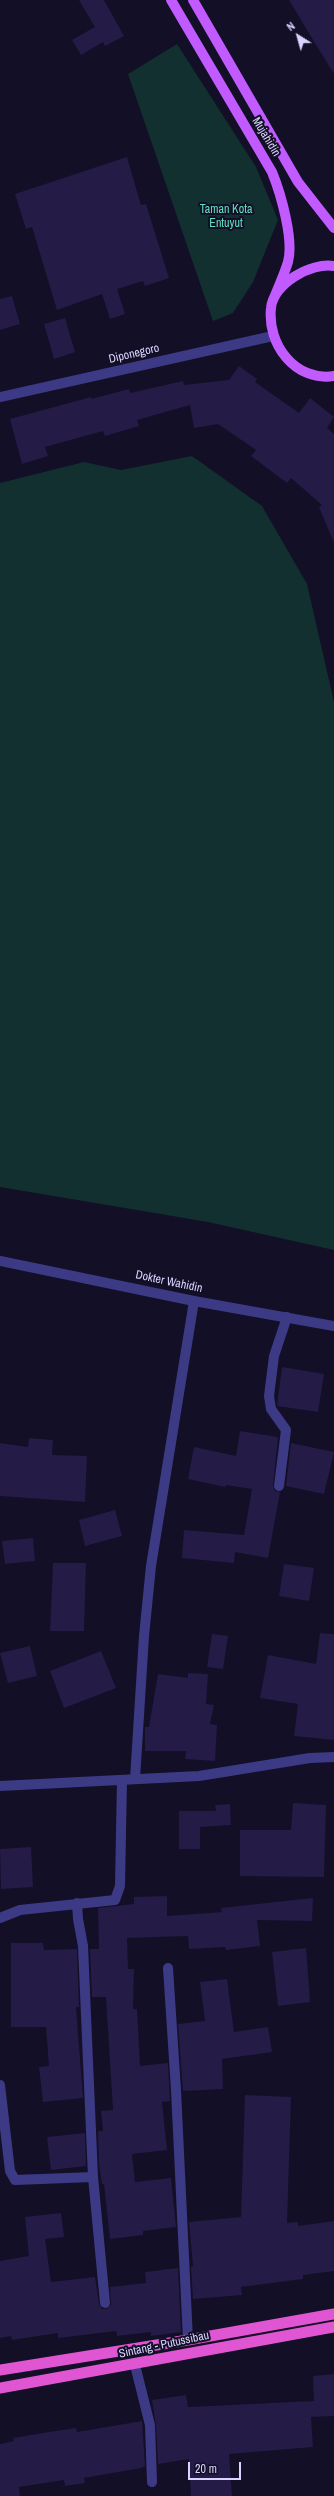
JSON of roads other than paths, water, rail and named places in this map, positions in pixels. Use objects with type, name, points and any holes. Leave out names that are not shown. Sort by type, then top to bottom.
[{"type":"highway","name":"Sintang - Putussibau","points":[[0,2370],[188,2340],[334,2314]]},
{"type":"highway","name":"Sintang - Putussibau","points":[[0,2388],[135,2365],[196,2351],[334,2327]]},
{"type":"main road","name":"Mujahidin","points":[[171,0],[272,172],[280,192],[285,214],[288,261],[271,307],[273,336]]},
{"type":"main road","name":"Mujahidin","points":[[193,0],[298,182],[334,228]]},
{"type":"main road","points":[[273,300],[288,282],[300,272],[314,267],[334,266]]},
{"type":"main road","points":[[273,336],[281,353],[294,366],[310,374],[332,378]]},
{"type":"street","name":"Diponegoro","points":[[0,397],[273,336]]},
{"type":"street","name":"Dokter Wahidin","points":[[0,1261],[194,1301],[334,1326]]},
{"type":"street","points":[[135,1779],[143,1644],[151,1566],[194,1301]]},
{"type":"street","points":[[279,1486],[286,1430],[271,1409],[270,1378],[287,1317]]},
{"type":"street","points":[[0,1786],[199,1776],[310,1758],[334,1757]]},
{"type":"street","points":[[0,1918],[20,1910],[77,1902],[109,1902],[115,1900],[120,1886],[122,1780]]},
{"type":"street","points":[[77,1902],[78,1920],[83,1946],[93,2177],[105,2303]]},
{"type":"street","points":[[168,1968],[176,2090],[188,2340]]},
{"type":"street","points":[[0,2084],[10,2171],[15,2180],[93,2177]]},
{"type":"street","points":[[135,2365],[150,2424],[152,2482]]},
{"type":"park label","name":"Taman Kota Entuyut","points":[[226,217]]}]
